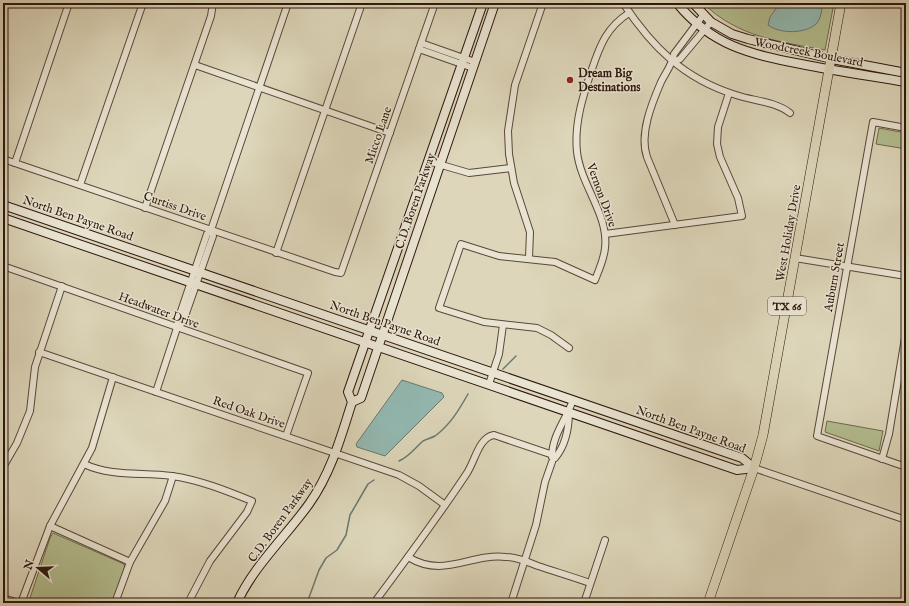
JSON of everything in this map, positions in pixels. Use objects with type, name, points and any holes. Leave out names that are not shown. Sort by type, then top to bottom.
[{"type":"main road","name":"West Holiday Drive","points":[[708,603],[754,468],[767,414],[841,3]]},
{"type":"street","points":[[15,163],[69,3]]},
{"type":"street","points":[[80,185],[143,3]]},
{"type":"street","points":[[156,392],[178,328],[178,320],[213,236],[211,230],[288,3]]},
{"type":"street","points":[[276,252],[362,3]]},
{"type":"street","name":"Micco Lane","points":[[341,273],[435,3]]},
{"type":"street","name":"C.D. Boren Parkway","points":[[237,603],[249,581],[322,485],[352,402],[348,392],[365,341],[483,3]]},
{"type":"street","name":"C.D. Boren Parkway","points":[[352,402],[361,398],[495,3]]},
{"type":"street","points":[[543,3],[517,77],[512,99],[508,138],[511,168],[517,195],[530,232],[529,258],[499,256],[461,244],[439,308],[478,321],[537,328],[551,335],[569,348]]},
{"type":"street","points":[[623,3],[647,38],[673,62],[701,81],[729,94],[780,106],[790,113]]},
{"type":"street","name":"Woodcreek Boulevard","points":[[677,3],[703,30],[736,48],[749,53],[829,70],[906,82]]},
{"type":"street","name":"Woodcreek Boulevard","points":[[693,3],[711,22],[732,34],[832,59],[906,73]]},
{"type":"street","points":[[145,208],[195,65],[214,4]]},
{"type":"street","name":"Vernon Drive","points":[[529,258],[555,262],[595,280],[603,256],[605,234],[601,218],[580,168],[577,148],[577,127],[583,94],[602,41],[612,26],[630,13]]},
{"type":"street","points":[[675,225],[648,162],[644,144],[647,123],[660,86],[673,62],[674,54],[704,14]]},
{"type":"street","points":[[673,62],[680,59],[711,22]]},
{"type":"street","points":[[420,46],[474,65]]},
{"type":"street","points":[[195,65],[390,133]]},
{"type":"street","points":[[605,234],[742,216],[736,192],[720,157],[717,144],[718,128],[729,94]]},
{"type":"street","name":"Auburn Street","points":[[882,459],[817,436],[873,122],[906,128]]},
{"type":"street","name":"Curtiss Drive","points":[[3,159],[341,273]]},
{"type":"street","points":[[428,161],[465,172],[474,173],[511,168]]},
{"type":"street","name":"North Ben Payne Road","points":[[3,205],[688,439],[742,458],[754,468]]},
{"type":"street","name":"North Ben Payne Road","points":[[3,218],[379,345],[737,470],[754,468]]},
{"type":"street","points":[[796,258],[906,276]]},
{"type":"street","name":"Headwater Drive","points":[[3,266],[308,373],[286,436]]},
{"type":"street","points":[[3,467],[17,443],[30,410],[35,368],[39,352],[62,286]]},
{"type":"street","points":[[489,384],[499,354],[503,325]]},
{"type":"street","points":[[906,332],[889,434],[882,459],[906,467]]},
{"type":"street","name":"Red Oak Drive","points":[[39,352],[399,475],[419,486],[445,505]]},
{"type":"street","points":[[3,598],[20,603],[50,526],[84,464],[97,435],[113,377]]},
{"type":"street","points":[[511,603],[536,525],[545,482],[554,455],[552,447],[560,426],[569,411],[573,400]]},
{"type":"street","points":[[554,455],[561,450],[569,427],[569,411]]},
{"type":"street","points":[[374,603],[471,468],[484,440],[488,436],[494,435],[554,455]]},
{"type":"street","points":[[684,452],[688,439]]},
{"type":"street","points":[[84,464],[97,470],[109,472],[172,476],[197,481],[252,501],[247,512],[210,561],[188,603]]},
{"type":"street","points":[[754,468],[906,520]]},
{"type":"street","points":[[115,603],[130,562],[162,507],[172,476]]},
{"type":"street","points":[[50,526],[130,562]]},
{"type":"street","points":[[584,603],[605,540]]},
{"type":"street","points":[[408,557],[422,563],[445,566],[454,566],[490,556],[507,557],[524,561],[590,583]]},
{"type":"green space","points":[[703,3],[834,3],[825,50],[776,41],[745,31],[730,24]]},
{"type":"green space","points":[[879,128],[906,133],[906,149],[876,144]]},
{"type":"green space","points":[[827,421],[883,431],[879,451],[825,432]]},
{"type":"green space","points":[[53,533],[124,564],[125,569],[112,603],[31,603],[29,601]]},
{"type":"water","points":[[780,3],[822,3],[818,22],[806,30],[792,32],[773,28],[768,25],[770,17]]},
{"type":"water","points":[[402,380],[442,393],[444,397],[385,456],[357,447],[356,444]]},
{"type":"waterway","points":[[503,369],[516,356]]},
{"type":"waterway","points":[[399,461],[409,455],[423,441],[435,436],[445,427],[458,411],[468,394]]},
{"type":"waterway","points":[[307,603],[319,570],[326,558],[337,550],[346,535],[350,515],[368,484],[374,480]]},
{"type":"place","name":"Dream Big Destinations","points":[[570,80]]}]
